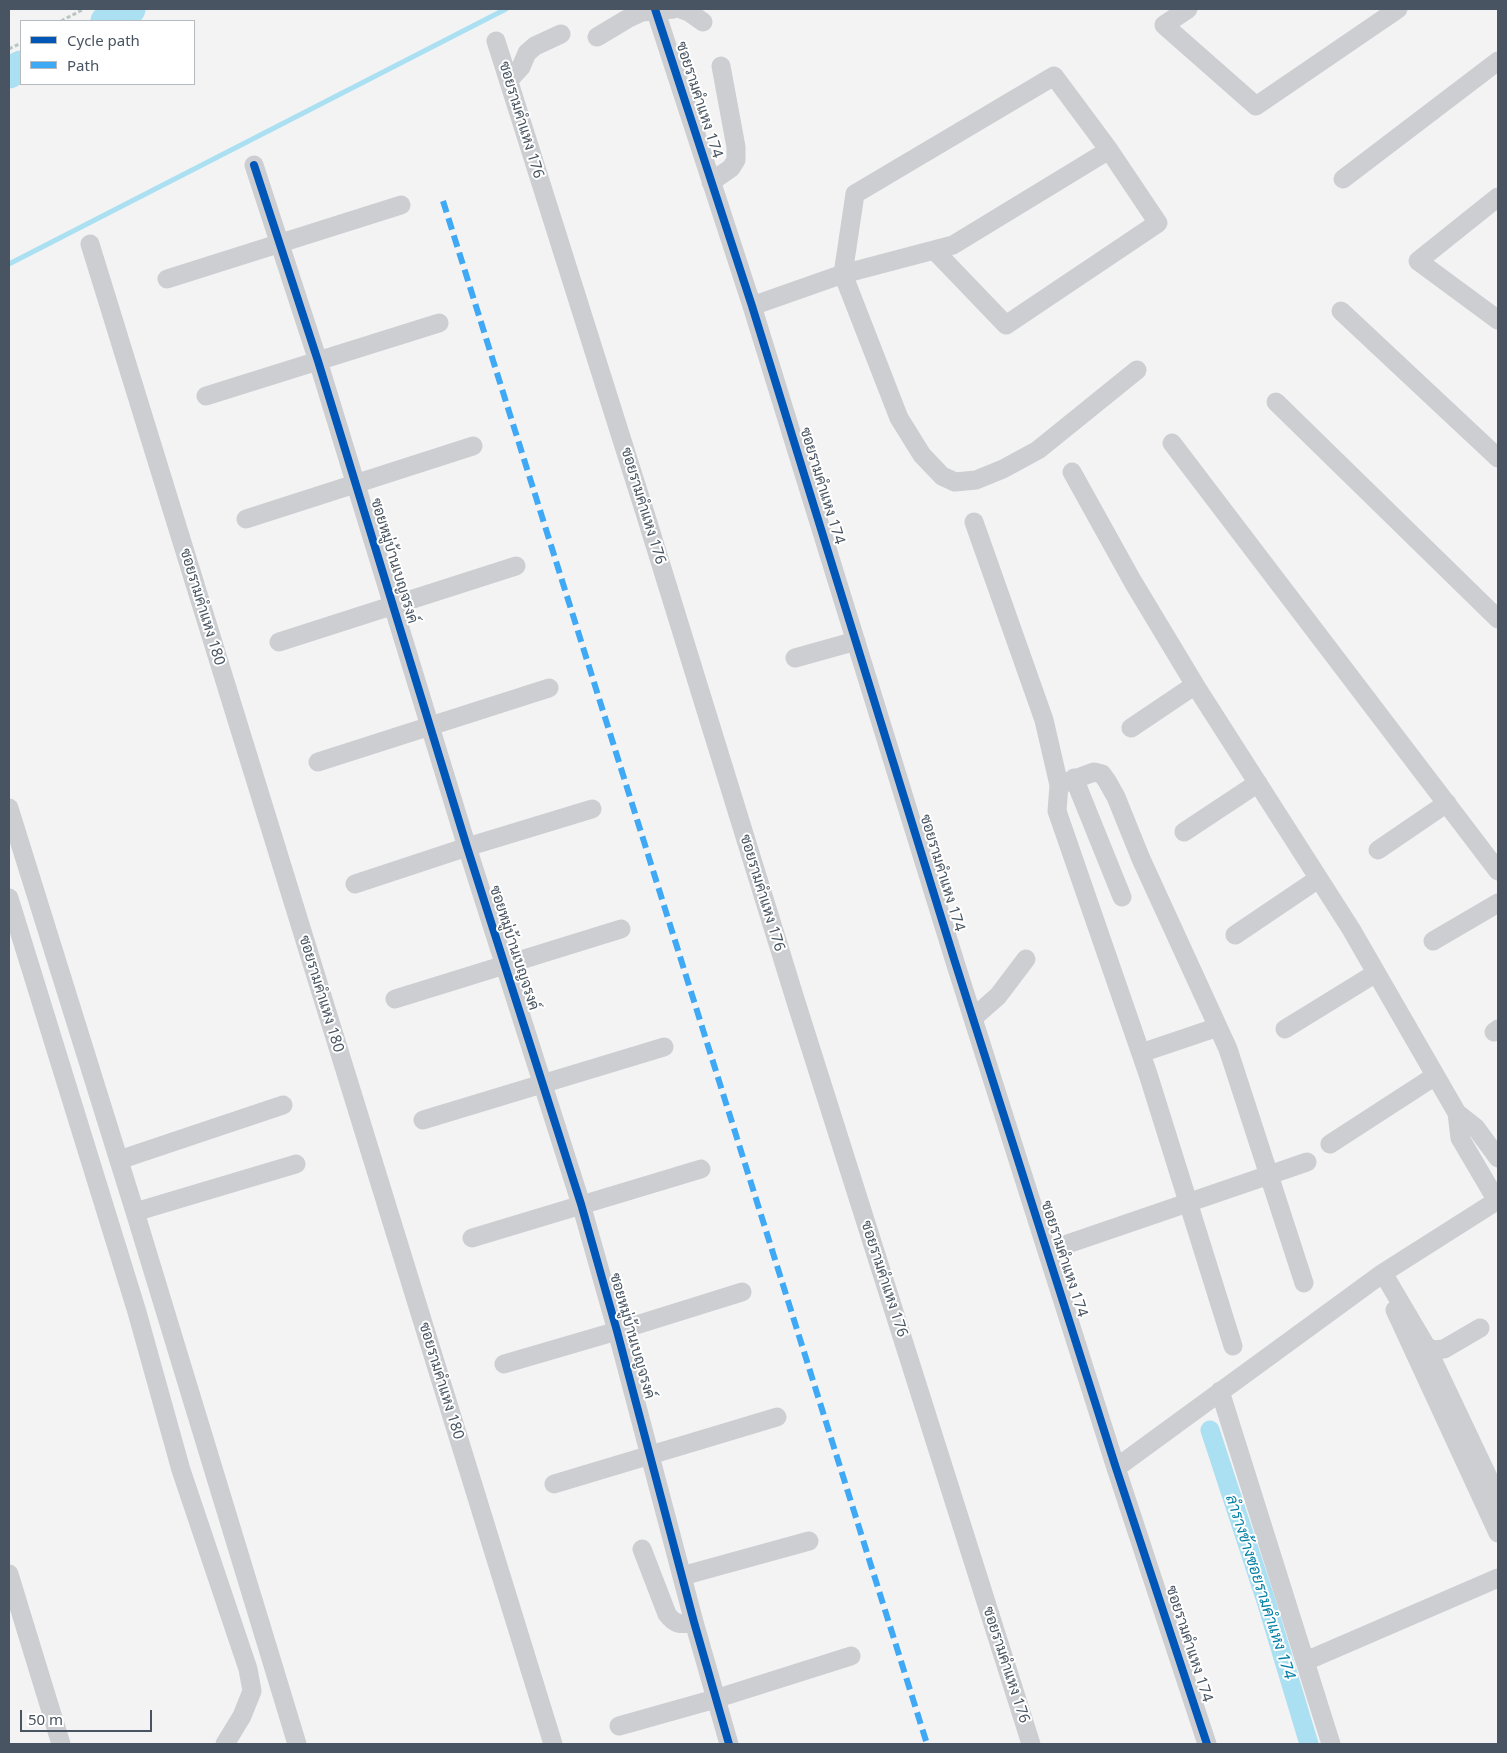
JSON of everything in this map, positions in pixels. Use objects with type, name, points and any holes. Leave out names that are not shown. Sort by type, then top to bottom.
[{"type":"street","points":[[596,37],[642,12],[655,9],[674,9]]},
{"type":"street","name":"ซอยรามคำแหง 174","points":[[655,9],[752,306],[973,1018],[1116,1468],[1207,1744]]},
{"type":"street","points":[[681,9],[703,22]]},
{"type":"street","points":[[1188,9],[1164,26],[1256,106],[1398,9]]},
{"type":"street","points":[[509,80],[521,67],[527,53],[535,46],[561,34]]},
{"type":"street","name":"ซอยรามคำแหง 176","points":[[496,40],[796,1002],[1031,1744]]},
{"type":"street","points":[[1343,179],[1498,61]]},
{"type":"street","points":[[711,182],[731,168],[736,160],[736,147],[720,66]]},
{"type":"street","points":[[934,250],[1006,325],[1158,223],[1109,150],[1054,76],[854,194],[843,274],[899,418],[922,455],[942,476],[955,482],[976,480],[1003,469],[1038,450],[1137,370]]},
{"type":"street","points":[[752,306],[843,274],[952,245],[1109,150]]},
{"type":"street","name":"ซอยหมู่บ้านเบญจรงค์","points":[[254,165],[318,361],[467,847],[581,1204],[651,1456],[715,1699],[729,1744]]},
{"type":"street","points":[[1498,197],[1418,261],[1498,320]]},
{"type":"street","points":[[167,279],[401,205]]},
{"type":"street","name":"ซอยรามคำแหง 180","points":[[90,244],[553,1744]]},
{"type":"street","points":[[1342,311],[1498,458]]},
{"type":"street","points":[[206,396],[439,323]]},
{"type":"street","points":[[1276,402],[1498,619]]},
{"type":"street","points":[[1172,443],[1498,871]]},
{"type":"street","points":[[246,519],[473,446]]},
{"type":"street","points":[[1072,472],[1133,582],[1195,685],[1376,973],[1457,1113],[1476,1128],[1498,1158]]},
{"type":"street","points":[[974,522],[1067,782],[1122,897]]},
{"type":"street","points":[[279,642],[516,566]]},
{"type":"street","points":[[795,658],[856,641]]},
{"type":"street","points":[[1131,728],[1195,685]]},
{"type":"street","points":[[318,762],[549,688]]},
{"type":"street","points":[[1067,782],[1094,772],[1102,774],[1108,781],[1141,859],[1228,1050],[1304,1283]]},
{"type":"street","points":[[1067,782],[1057,811],[1141,1053],[1233,1346]]},
{"type":"street","points":[[1184,832],[1258,783]]},
{"type":"street","points":[[1378,850],[1448,804]]},
{"type":"street","points":[[9,808],[136,1212],[297,1744]]},
{"type":"street","points":[[355,884],[592,809]]},
{"type":"street","points":[[1235,935],[1318,879]]},
{"type":"street","points":[[9,898],[137,1312],[181,1470],[248,1669],[252,1691],[242,1716],[225,1744]]},
{"type":"street","points":[[1433,941],[1498,903]]},
{"type":"street","points":[[395,999],[621,929]]},
{"type":"street","points":[[973,1018],[998,996],[1026,959]]},
{"type":"street","points":[[1285,1029],[1376,973]]},
{"type":"street","points":[[1141,1053],[1218,1027]]},
{"type":"street","points":[[423,1120],[664,1047]]},
{"type":"street","points":[[1330,1144],[1435,1076]]},
{"type":"street","points":[[119,1160],[283,1105]]},
{"type":"street","points":[[1116,1468],[1383,1273],[1498,1200],[1460,1138],[1457,1113]]},
{"type":"street","points":[[1047,1251],[1307,1162]]},
{"type":"street","points":[[136,1212],[296,1164]]},
{"type":"street","points":[[472,1238],[701,1169]]},
{"type":"street","points":[[1383,1273],[1426,1346],[1498,1498]]},
{"type":"street","points":[[504,1364],[742,1292]]},
{"type":"street","points":[[1395,1310],[1498,1533]]},
{"type":"street","points":[[1426,1346],[1433,1350],[1444,1349],[1480,1328]]},
{"type":"street","points":[[1220,1391],[1331,1744]]},
{"type":"street","points":[[554,1484],[777,1417]]},
{"type":"street","points":[[682,1576],[809,1541]]},
{"type":"street","points":[[642,1549],[667,1614],[672,1621],[684,1625],[694,1622]]},
{"type":"street","points":[[9,1574],[61,1744]]},
{"type":"street","points":[[1306,1661],[1498,1578]]},
{"type":"street","points":[[619,1726],[715,1699],[851,1656]]},
{"type":"path","points":[[62,20],[84,9]]},
{"type":"path","points":[[9,49],[20,43]]},
{"type":"waterway","points":[[108,20],[130,9]]},
{"type":"waterway","points":[[9,264],[506,9]]},
{"type":"waterway","points":[[9,73],[20,67]]},
{"type":"waterway","name":"ลำรางข้างซอยรามคำแหง 174","points":[[1210,1430],[1266,1601],[1309,1744]]},
{"type":"marked path","points":[[443,201],[927,1744]]},
{"type":"cycle path","points":[[655,9],[752,306],[955,962],[1116,1468],[1207,1744]]},
{"type":"cycle path","points":[[254,165],[318,361],[467,847],[581,1204],[617,1331],[694,1622],[729,1744]]}]
